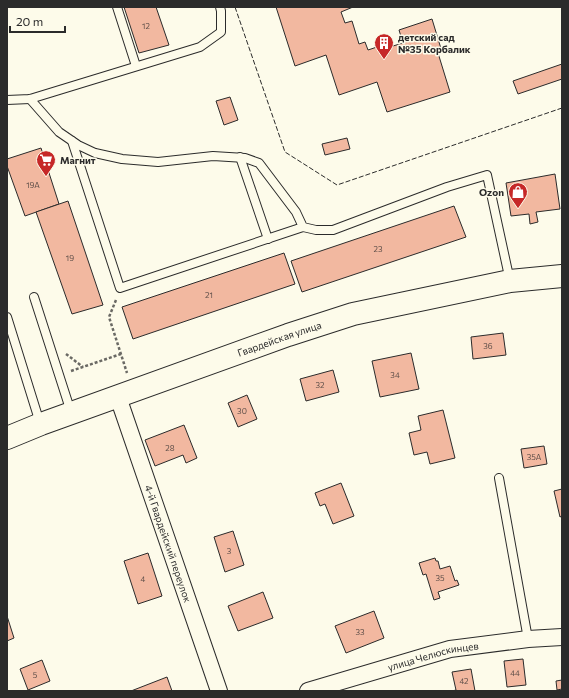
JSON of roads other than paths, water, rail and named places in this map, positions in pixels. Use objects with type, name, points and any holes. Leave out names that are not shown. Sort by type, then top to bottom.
[{"type":"main road","name":"Гвардейская улица","points":[[7,438],[41,424],[288,335],[352,314],[510,281],[562,276]]},
{"type":"street","name":"4-й Гвардейский переулок","points":[[125,394],[219,691]]},
{"type":"street","name":"улица Челюскинцев","points":[[308,691],[450,649],[528,639],[562,637]]},
{"type":"lane","points":[[116,7],[136,66]]},
{"type":"lane","points":[[7,100],[30,99],[200,47],[221,32],[220,7]]},
{"type":"lane","points":[[30,99],[59,132],[78,145],[95,153],[122,159],[158,162],[213,156],[245,158],[260,163],[296,212],[303,227]]},
{"type":"lane","points":[[72,141],[120,288],[303,227],[316,230],[332,230],[447,187],[487,175],[510,281]]},
{"type":"lane","points":[[240,158],[268,239]]},
{"type":"lane","points":[[34,297],[72,413]]},
{"type":"lane","points":[[7,317],[41,424]]},
{"type":"lane","points":[[500,478],[528,639]]},
{"type":"place","name":"детский сад №35 Корбалик","points":[[384,60]]},
{"type":"place","name":"Магнит","points":[[46,177]]},
{"type":"place","name":"Ozon","points":[[518,209]]}]
